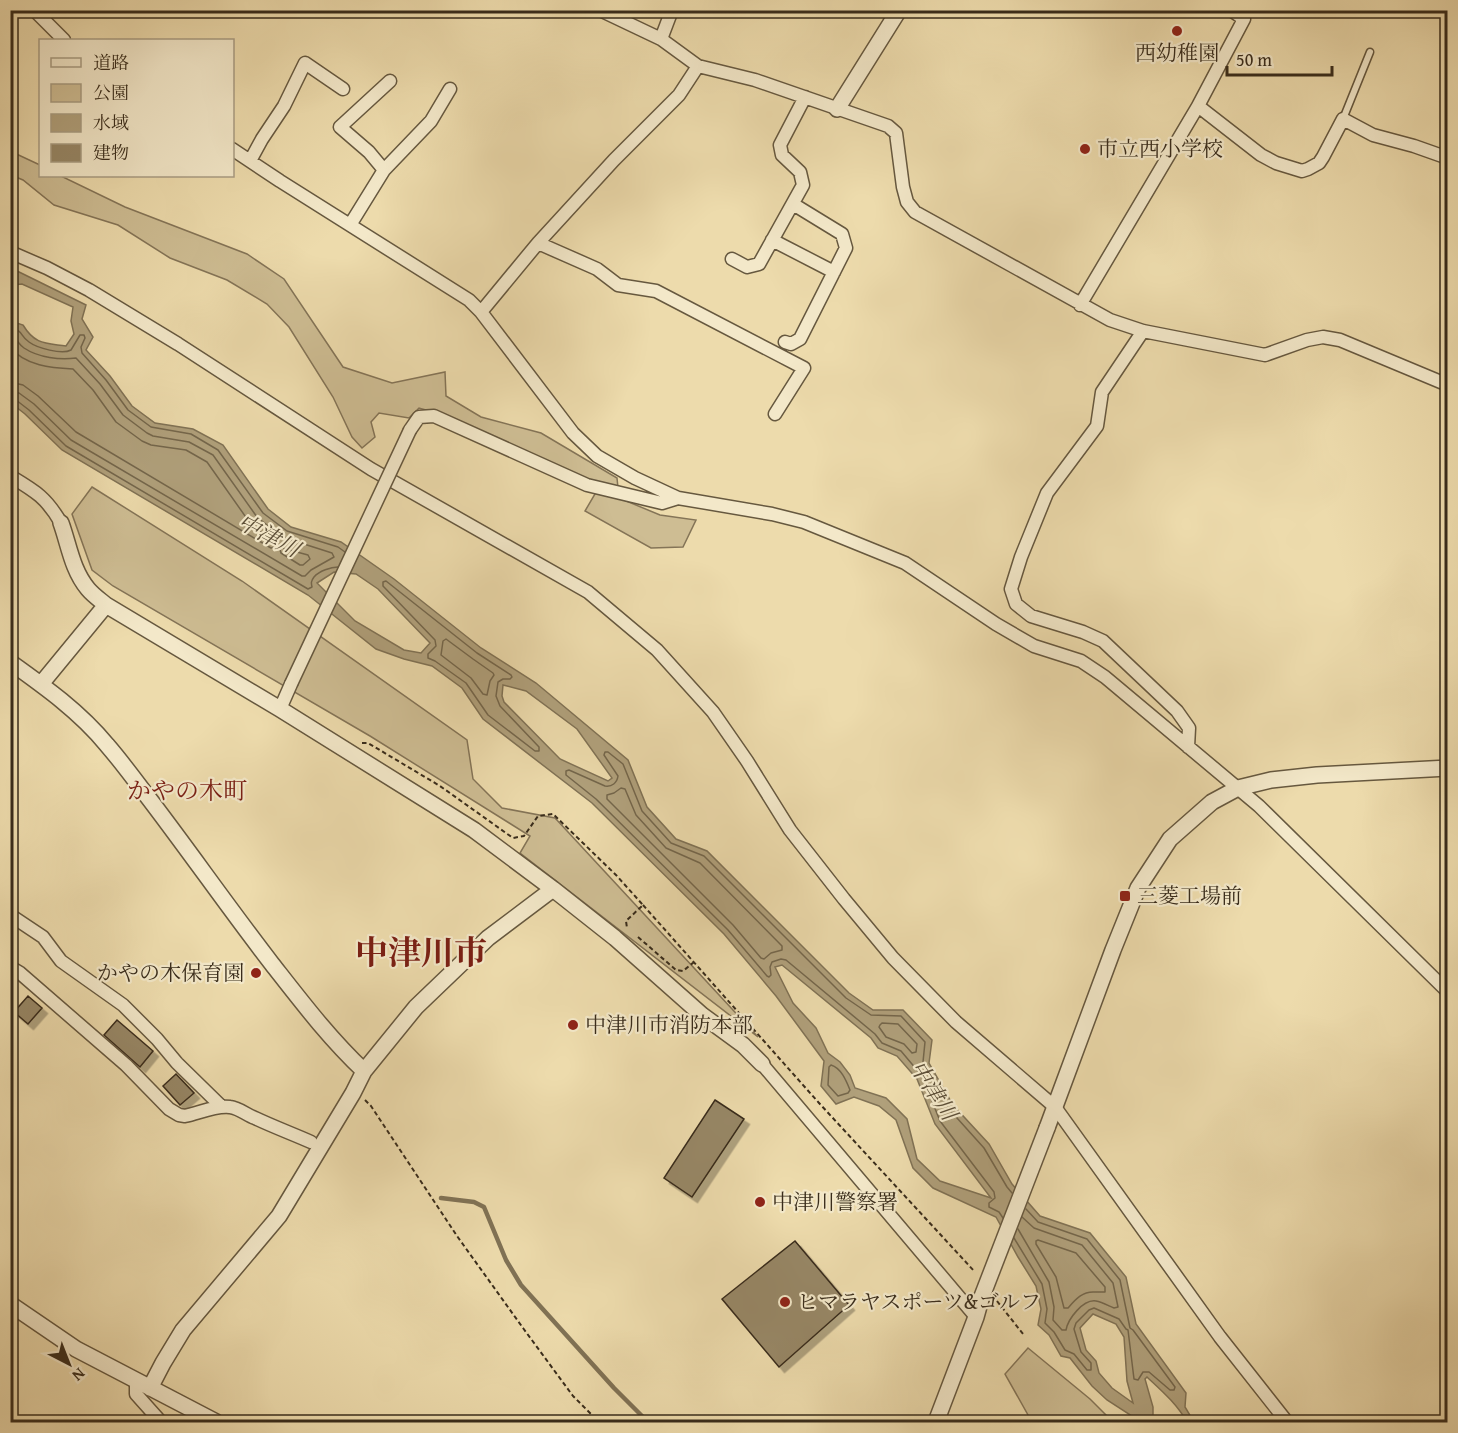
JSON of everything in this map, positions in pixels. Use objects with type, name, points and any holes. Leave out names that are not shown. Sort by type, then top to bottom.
[{"type":"street","points":[[34,10],[63,39]]},
{"type":"street","points":[[600,10],[661,39],[698,66],[755,80],[888,126],[896,133],[903,188],[907,202],[915,212],[1110,320],[1143,331],[1265,355],[1307,340],[1323,337],[1340,340],[1448,385]]},
{"type":"street","points":[[661,39],[672,10]]},
{"type":"street","points":[[837,109],[899,10]]},
{"type":"street","points":[[1080,305],[1198,106],[1244,19],[1231,10]]},
{"type":"street","points":[[250,161],[284,106],[305,63],[343,88]]},
{"type":"street","points":[[481,312],[538,243],[614,160],[680,95],[698,66]]},
{"type":"street","points":[[384,170],[340,127],[390,81]]},
{"type":"street","points":[[350,225],[384,170],[431,121],[450,89]]},
{"type":"street","points":[[732,259],[747,267],[759,264],[803,185],[800,172],[782,155],[780,145],[805,97]]},
{"type":"street","points":[[1198,106],[1261,155],[1276,163],[1302,171],[1314,166],[1323,157],[1343,119],[1373,135],[1448,158]]},
{"type":"street","points":[[234,150],[469,300],[481,312],[573,433],[597,456],[635,478],[678,498],[772,514],[804,522],[905,563],[996,624],[1034,646],[1081,661],[1105,677],[1259,806],[1448,992]]},
{"type":"street","points":[[785,342],[791,344],[800,339],[846,248],[842,234],[793,204]]},
{"type":"street","points":[[772,240],[834,272]]},
{"type":"street","points":[[538,243],[597,269],[618,285],[656,291],[804,368],[774,414]]},
{"type":"street","points":[[10,252],[89,290],[188,350],[371,469],[588,592],[657,650],[713,712],[790,830],[843,899],[893,958],[956,1022],[1054,1107],[1213,1328],[1287,1422]]},
{"type":"street","points":[[1143,331],[1102,392],[1096,426],[1047,494],[1021,557],[1011,590],[1016,604],[1031,616],[1083,632],[1103,641],[1177,711],[1189,728],[1188,747]]},
{"type":"street","points":[[280,709],[410,430],[419,417],[434,416],[588,484],[662,503],[678,498]]},
{"type":"street","points":[[10,476],[38,492],[46,500],[61,523],[79,575],[89,591],[106,605],[280,709],[474,830],[615,938],[702,1015],[743,1046],[762,1064],[976,1317]]},
{"type":"street","points":[[41,684],[106,605]]},
{"type":"street","points":[[10,662],[74,711],[107,744],[310,1013],[364,1071]]},
{"type":"street","points":[[936,1422],[976,1317],[989,1299],[1054,1107],[1113,950],[1138,888],[1170,840],[1212,802],[1238,788],[1282,778],[1448,768]]},
{"type":"street","points":[[161,1422],[136,1394],[164,1361],[183,1330],[279,1216],[364,1071],[416,1007],[488,938],[553,889]]},
{"type":"street","points":[[10,915],[43,937],[61,961],[123,1005],[222,1107]]},
{"type":"street","points":[[10,967],[20,973],[126,1065],[169,1109],[179,1115],[185,1116],[229,1106],[311,1142]]},
{"type":"street","points":[[10,1304],[76,1349],[216,1422]]},
{"type":"lane","points":[[1343,119],[1370,52]]},
{"type":"path","points":[[347,751],[357,743],[368,743],[440,786],[513,838],[524,836],[538,816],[554,814],[616,875],[976,1273]]},
{"type":"path","points":[[627,928],[626,921],[643,905]]},
{"type":"path","points":[[635,935],[676,970],[683,971],[694,962]]},
{"type":"path","points":[[364,1099],[523,1328],[573,1396],[599,1422]]},
{"type":"path","points":[[989,1299],[1023,1334]]},
{"type":"green space","points":[[10,151],[39,165],[39,177],[63,177],[125,207],[247,254],[284,279],[343,367],[392,383],[445,372],[446,396],[481,417],[541,433],[617,478],[619,498],[660,515],[696,520],[683,547],[651,548],[585,511],[595,494],[588,481],[433,412],[419,408],[409,418],[379,413],[371,422],[375,437],[362,448],[352,437],[333,397],[289,327],[267,304],[227,280],[170,258],[118,225],[54,205],[23,180],[11,175]]},
{"type":"green space","points":[[92,487],[242,581],[467,740],[473,779],[502,808],[555,818],[758,1037],[520,853],[530,836],[370,736],[113,586],[92,570],[72,514]]},
{"type":"green space","points":[[1028,1348],[1090,1399],[1113,1422],[1032,1422],[1005,1374]]},
{"type":"water","name":"中津川","points":[[11,268],[86,305],[82,319],[93,337],[86,350],[110,376],[132,406],[155,423],[193,429],[223,445],[268,509],[291,527],[341,542],[394,579],[481,648],[536,683],[628,760],[647,807],[676,839],[707,851],[849,993],[873,1010],[903,1010],[932,1040],[929,1063],[953,1105],[989,1144],[1012,1184],[1040,1216],[1090,1233],[1126,1277],[1136,1324],[1186,1393],[1185,1407],[1194,1422],[1187,1422],[1174,1404],[1147,1377],[1145,1379],[1153,1407],[1153,1416],[1163,1422],[1141,1422],[1107,1400],[1092,1386],[1070,1358],[1061,1356],[1049,1335],[1038,1325],[1041,1309],[1036,1286],[996,1217],[933,1188],[913,1168],[896,1120],[879,1106],[854,1097],[836,1104],[821,1086],[824,1061],[776,996],[724,934],[592,803],[483,719],[462,688],[432,666],[376,649],[308,595],[62,450],[11,403],[11,321],[23,325],[27,332],[37,340],[47,343],[66,346],[74,334],[71,321],[73,307],[22,284],[11,284]],"holes":[[[334,572],[356,574],[378,589],[430,643],[421,653],[404,650],[355,621],[317,583]],[[503,685],[526,691],[577,729],[612,778],[608,781],[560,759],[504,702]],[[782,965],[871,1038],[878,1048],[897,1056],[917,1079],[935,1124],[991,1198],[940,1181],[917,1159],[907,1119],[886,1098],[855,1088],[850,1075],[840,1062],[828,1053],[816,1028],[793,1003],[775,967]],[[1093,1314],[1116,1324],[1124,1337],[1127,1381],[1133,1403],[1112,1388],[1099,1373],[1096,1361],[1086,1350],[1080,1328]]]},
{"type":"building","points":[[28,996],[42,1008],[28,1024],[14,1012]]},
{"type":"building","points":[[117,1020],[153,1051],[140,1067],[104,1035]]},
{"type":"building","points":[[176,1074],[194,1093],[180,1105],[163,1086]]},
{"type":"building","points":[[715,1100],[744,1119],[692,1197],[664,1178]]},
{"type":"building","name":"ヒマラヤスポーツ&ゴルフ","points":[[795,1241],[849,1305],[779,1367],[722,1299]]},
{"type":"waterway","points":[[441,1198],[474,1202],[484,1207],[506,1260],[521,1285],[614,1388],[648,1422]]},
{"type":"place","name":"西幼稚園","points":[[1177,31]]},
{"type":"place","name":"市立西小学校","points":[[1085,149]]},
{"type":"place","name":"三菱工場前","points":[[1125,896]]},
{"type":"place","name":"かやの木保育園","points":[[256,973]]},
{"type":"place","name":"中津川市消防本部","points":[[573,1025]]},
{"type":"place","name":"中津川警察署","points":[[760,1202]]},
{"type":"place","name":"ヒマラヤスポーツ&ゴルフ","points":[[785,1302]]},
{"type":"district","name":"かやの木町","points":[[187,791]]},
{"type":"district","name":"中津川市","points":[[421,952]]}]
